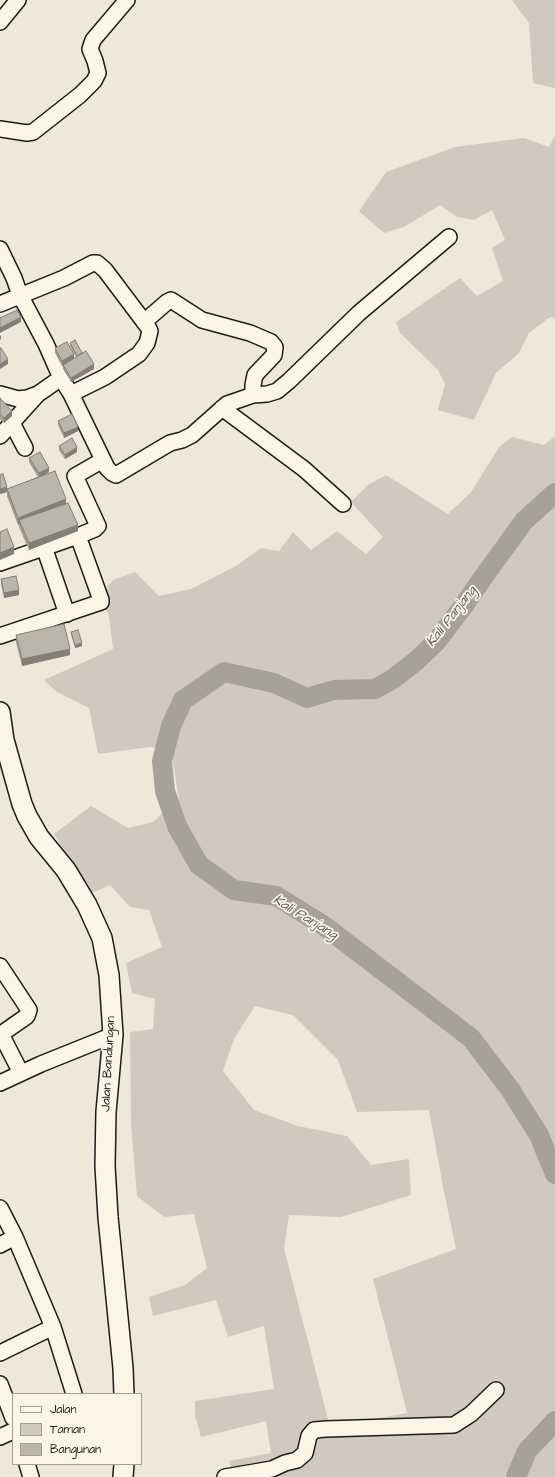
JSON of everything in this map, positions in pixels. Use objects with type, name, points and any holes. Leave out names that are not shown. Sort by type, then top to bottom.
[{"type":"main road","name":"Jalan Bandungan","points":[[0,712],[2,749],[22,804],[39,837],[66,870],[83,897],[102,938],[111,986],[113,1035],[106,1112],[104,1166],[123,1368],[124,1393]]},
{"type":"main road","points":[[123,1477],[124,1465]]},
{"type":"street","points":[[0,22],[18,0]]},
{"type":"street","points":[[0,129],[27,134],[32,132],[80,95],[94,81],[98,73],[90,49],[93,40],[127,0]]},
{"type":"street","points":[[0,249],[14,278],[20,295],[46,344],[60,378],[71,394],[103,460],[112,473],[116,475],[170,443],[182,440],[192,435],[222,408],[231,402],[253,395],[272,393],[289,381],[359,313],[449,237]]},
{"type":"street","points":[[0,304],[64,278],[93,263],[97,263],[105,270],[144,322],[150,331],[149,336],[147,343],[139,354],[106,377],[71,394]]},
{"type":"street","points":[[144,322],[167,302],[172,300],[202,320],[250,333],[271,342],[275,347],[274,355],[255,375],[253,395]]},
{"type":"street","points":[[0,436],[38,394],[60,378]]},
{"type":"street","points":[[0,394],[18,398],[27,398],[38,394]]},
{"type":"street","points":[[222,408],[309,473],[343,504]]},
{"type":"street","points":[[12,423],[25,448]]},
{"type":"street","points":[[0,562],[95,529],[98,526],[75,476],[103,460]]},
{"type":"street","points":[[0,636],[101,601],[78,536]]},
{"type":"street","points":[[44,547],[67,614]]},
{"type":"street","points":[[0,966],[28,1010],[27,1016],[4,1032],[2,1036],[21,1073]]},
{"type":"street","points":[[0,1083],[41,1064],[113,1035]]},
{"type":"street","points":[[0,1208],[15,1237],[53,1327],[74,1393]]},
{"type":"street","points":[[0,1245],[15,1237]]},
{"type":"street","points":[[0,1353],[53,1327]]},
{"type":"street","points":[[0,1384],[12,1415]]},
{"type":"street","points":[[225,1477],[272,1469],[285,1463],[297,1460],[305,1452],[310,1436],[314,1430],[454,1425],[471,1414],[496,1390]]},
{"type":"street","points":[[0,1437],[12,1431]]},
{"type":"street","points":[[27,1465],[31,1477]]},
{"type":"green space","points":[[512,0],[555,0],[555,88],[533,83],[529,23]]},
{"type":"green space","points":[[555,136],[555,318],[550,317],[529,333],[519,353],[496,373],[474,420],[438,410],[445,384],[438,370],[400,333],[396,322],[460,278],[477,296],[503,281],[492,248],[505,240],[492,210],[474,220],[457,217],[440,205],[404,227],[384,233],[359,211],[386,172],[455,147],[524,138],[549,147]]},
{"type":"green space","points":[[555,436],[555,1477],[234,1477],[229,1461],[271,1453],[266,1421],[201,1437],[195,1415],[195,1401],[274,1389],[264,1326],[228,1337],[216,1300],[153,1316],[149,1297],[185,1285],[207,1268],[194,1214],[164,1217],[137,1196],[131,1124],[130,1032],[153,1029],[155,999],[132,993],[126,963],[162,947],[149,910],[130,907],[110,885],[90,894],[54,834],[91,806],[128,828],[153,822],[179,799],[171,750],[150,747],[98,754],[89,708],[57,692],[44,680],[113,649],[109,616],[100,596],[113,580],[135,572],[159,596],[191,589],[236,566],[261,548],[279,551],[293,532],[311,550],[337,531],[366,554],[383,537],[351,502],[368,485],[386,475],[448,514],[471,492],[500,446],[512,437],[544,445]],"holes":[[[255,1006],[293,1015],[338,1060],[357,1112],[429,1110],[456,1249],[373,1279],[407,1413],[330,1427],[284,1248],[289,1215],[341,1217],[411,1195],[409,1159],[371,1165],[347,1136],[298,1126],[254,1110],[223,1071],[234,1039]]]},
{"type":"building","points":[[17,310],[21,317],[0,328],[0,318]]},
{"type":"building","points":[[75,340],[82,353],[77,356],[70,343]]},
{"type":"building","points":[[67,342],[74,354],[62,361],[55,348]]},
{"type":"building","points":[[0,348],[8,359],[0,364]]},
{"type":"building","points":[[86,351],[94,364],[71,378],[63,365]]},
{"type":"building","points":[[0,398],[12,411],[4,418],[0,414]]},
{"type":"building","points":[[72,414],[78,427],[64,433],[58,421]]},
{"type":"building","points":[[72,438],[77,447],[65,455],[59,446]]},
{"type":"building","points":[[40,452],[49,468],[39,473],[29,458]]},
{"type":"building","points":[[55,471],[66,499],[18,518],[7,489]]},
{"type":"building","points":[[3,474],[7,487],[0,489],[0,475]]},
{"type":"building","points":[[68,503],[78,525],[29,543],[19,520]]},
{"type":"building","points":[[7,529],[14,547],[0,553],[0,532]]},
{"type":"building","points":[[16,576],[19,590],[4,593],[1,579]]},
{"type":"building","points":[[64,624],[70,649],[22,659],[16,635]]},
{"type":"building","points":[[78,630],[82,643],[75,645],[71,632]]},
{"type":"waterway","name":"Kali Panjang","points":[[555,493],[524,521],[436,642],[416,661],[393,679],[375,689],[334,690],[307,698],[274,683],[224,672],[183,700],[171,726],[162,761],[165,791],[177,826],[199,865],[234,890],[276,896],[323,925],[471,1038],[510,1089],[539,1135],[555,1174]]},
{"type":"waterway","name":"Kali Panjang","points":[[516,1477],[527,1451],[555,1421]]}]
